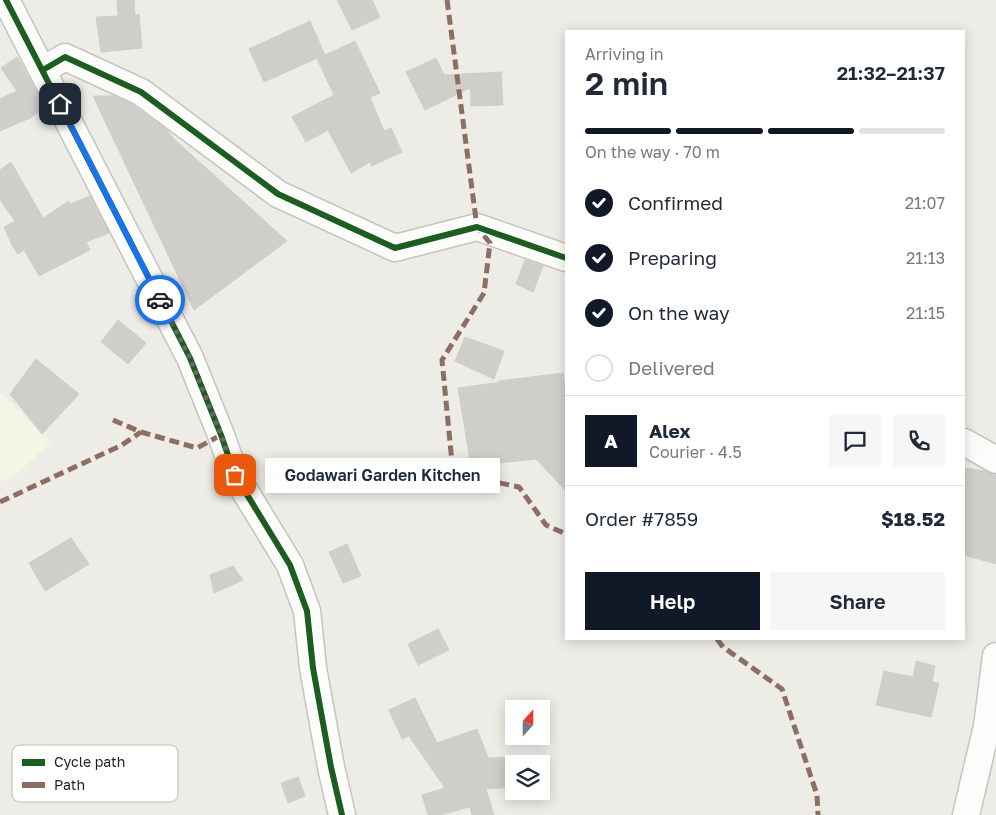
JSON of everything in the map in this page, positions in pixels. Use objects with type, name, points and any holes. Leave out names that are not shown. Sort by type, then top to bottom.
[{"type":"street","points":[[0,2],[5,0],[43,70],[190,358],[235,475],[290,565],[307,611],[313,668],[330,767],[342,815]]},
{"type":"street","points":[[43,70],[65,57],[141,92],[278,194],[395,248],[477,228],[565,258]]},
{"type":"street","points":[[965,443],[996,460]]},
{"type":"street","points":[[966,815],[987,726],[996,656]]},
{"type":"shaded area","points":[[0,392],[51,442],[16,475],[0,482]]},
{"type":"building","points":[[117,0],[134,0],[135,15],[139,14],[142,48],[101,52],[96,17],[118,16]]},
{"type":"building","points":[[337,0],[372,0],[380,17],[352,30]]},
{"type":"building","points":[[310,21],[325,55],[355,41],[380,93],[370,97],[384,131],[391,128],[402,152],[372,166],[370,162],[351,173],[328,130],[306,142],[292,117],[334,95],[317,59],[322,56],[264,82],[249,49]]},
{"type":"building","points":[[17,57],[45,108],[30,118],[0,131],[0,99],[17,91],[1,68]]},
{"type":"building","points":[[436,58],[444,75],[503,72],[501,73],[503,105],[471,106],[470,88],[425,110],[406,72]]},
{"type":"building","points":[[93,96],[115,96],[133,105],[167,130],[174,139],[287,241],[194,310]]},
{"type":"building","points":[[11,162],[43,218],[69,201],[70,204],[90,196],[109,233],[86,242],[90,250],[39,276],[24,250],[18,254],[4,227],[15,221],[0,200],[0,170]]},
{"type":"building","points":[[525,260],[543,266],[533,292],[516,284]]},
{"type":"building","points":[[118,320],[146,343],[128,364],[101,342]]},
{"type":"building","points":[[465,337],[504,351],[494,379],[455,361]]},
{"type":"building","points":[[36,359],[79,394],[42,434],[10,394]]},
{"type":"building","points":[[563,373],[565,388],[565,490],[536,459],[471,466],[458,388],[502,382],[499,381]]},
{"type":"building","points":[[965,468],[986,471],[996,475],[996,564],[965,555]]},
{"type":"building","points":[[71,538],[89,564],[45,591],[29,563]]},
{"type":"building","points":[[347,544],[361,576],[343,583],[329,552]]},
{"type":"building","points":[[233,566],[243,580],[214,593],[210,575]]},
{"type":"building","points":[[438,629],[449,650],[418,665],[408,644]]},
{"type":"building","points":[[916,661],[935,666],[932,682],[939,683],[931,717],[876,705],[884,671],[913,677]]},
{"type":"building","points":[[415,698],[437,743],[477,729],[488,758],[505,757],[505,788],[486,789],[494,815],[472,815],[470,807],[440,815],[428,815],[422,795],[445,788],[409,736],[402,739],[389,710]]},
{"type":"building","points":[[298,777],[305,796],[288,803],[281,783]]},
{"type":"marked path","points":[[447,0],[477,227],[490,243],[484,293],[442,360],[453,473],[519,487],[546,525],[565,534]]},
{"type":"marked path","points":[[113,420],[141,432],[197,448],[221,435]]},
{"type":"marked path","points":[[0,502],[122,445],[141,432]]},
{"type":"marked path","points":[[718,640],[723,647],[782,689],[817,795],[818,815]]},
{"type":"cycle path","points":[[6,0],[190,358],[235,475],[290,565],[307,611],[313,668],[331,767],[342,815]]},
{"type":"cycle path","points":[[43,70],[65,57],[141,92],[278,194],[395,248],[477,227],[565,258]]},
{"type":"way so far","points":[[160,300],[190,358],[235,475]]},
{"type":"place","name":"Godawari Garden Kitchen","points":[[235,475]]},
{"type":"route","points":[[60,104],[160,300]]}]
